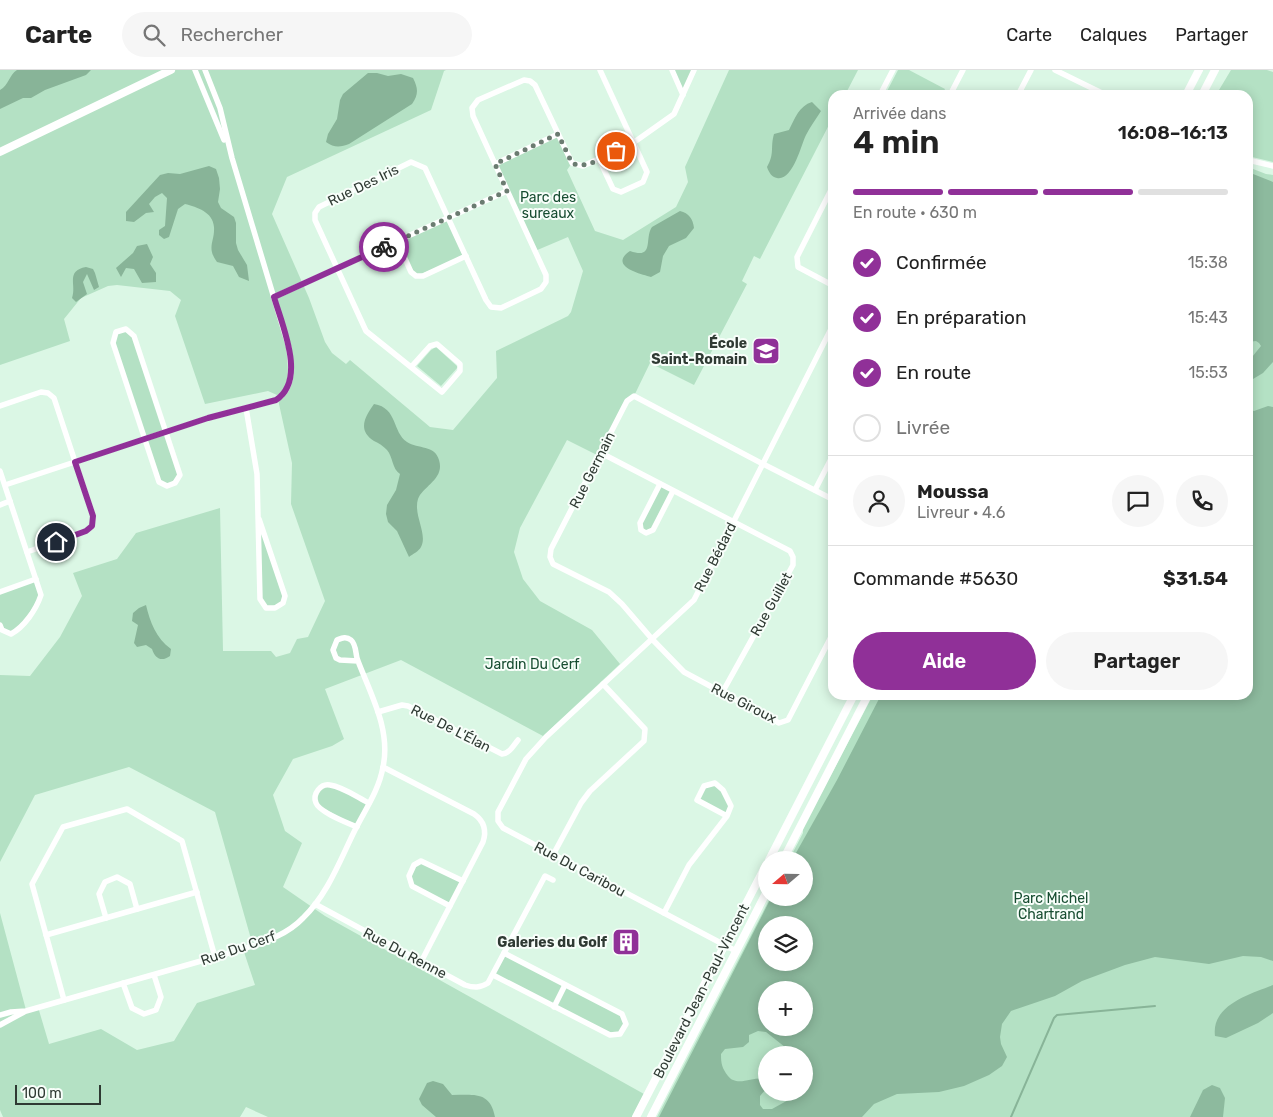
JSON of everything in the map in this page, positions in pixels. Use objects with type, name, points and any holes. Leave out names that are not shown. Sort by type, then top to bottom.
[{"type":"street","points":[[0,152],[172,70]]},
{"type":"street","points":[[196,70],[232,158]]},
{"type":"street","points":[[5,485],[166,432],[276,400],[284,395],[289,386],[291,371],[289,348],[232,158],[220,108],[205,70]]},
{"type":"street","points":[[599,159],[612,189],[621,192],[643,182],[647,172],[600,70]]},
{"type":"street","points":[[672,70],[683,95]]},
{"type":"street","points":[[274,297],[507,191],[473,116],[472,108],[478,100],[524,80],[530,81],[535,85],[572,163],[583,166],[633,143],[674,114],[694,70]]},
{"type":"street","points":[[882,90],[892,70]]},
{"type":"street","points":[[953,90],[963,70]]},
{"type":"street","points":[[1021,90],[1031,70]]},
{"type":"street","points":[[1055,70],[1096,90]]},
{"type":"street","points":[[1189,90],[1199,70]]},
{"type":"street","points":[[1205,90],[1215,70]]},
{"type":"street","points":[[495,164],[558,134]]},
{"type":"street","points":[[1253,161],[1273,166]]},
{"type":"street","name":"Rue Des Iris","points":[[412,366],[430,346],[437,344],[460,364],[460,371],[442,392],[366,331],[315,220],[315,213],[319,206],[411,162],[426,168],[486,300],[491,307],[501,308],[541,289],[546,282],[546,275],[507,191]]},
{"type":"street","points":[[828,196],[796,263],[798,267],[828,283]]},
{"type":"street","points":[[397,241],[411,272],[416,276],[422,276],[466,256]]},
{"type":"street","points":[[126,329],[134,336],[166,432],[180,475],[175,483],[167,486],[159,482],[113,342],[116,332],[126,329]]},
{"type":"street","name":"Rue Bédard","points":[[498,821],[498,812],[526,759],[546,737],[694,600],[828,335]]},
{"type":"street","points":[[0,406],[41,392],[48,393],[54,398],[93,516],[92,526],[86,531],[26,552]]},
{"type":"street","name":"Rue Germain","points":[[652,639],[609,592],[553,564],[550,557],[551,550],[627,401],[634,396],[762,464]]},
{"type":"street","points":[[246,408],[257,474],[260,599],[266,608],[276,608],[283,604],[285,596],[259,519]]},
{"type":"street","name":"Rue Guillet","points":[[600,453],[790,551],[794,557],[792,565],[722,693]]},
{"type":"street","points":[[762,464],[828,497]]},
{"type":"street","points":[[815,490],[828,465]]},
{"type":"street","points":[[0,471],[41,595],[38,603],[20,629],[11,634],[2,630],[0,625]]},
{"type":"street","points":[[660,484],[640,523],[641,530],[646,533],[653,530],[674,491]]},
{"type":"street","points":[[0,504],[10,501]]},
{"type":"street","points":[[0,592],[36,579]]},
{"type":"street","name":"Rue Du Cerf","points":[[0,1015],[26,1011],[243,949],[276,937],[303,919],[324,892],[374,794],[383,767],[383,732],[378,712],[358,661],[355,648],[351,640],[344,638],[337,640],[333,650],[336,658],[358,661]]},
{"type":"street","name":"Rue Giroux","points":[[652,639],[684,672],[779,723],[788,720],[828,643]]},
{"type":"street","points":[[553,855],[580,803],[590,791],[644,740],[645,729],[603,684]]},
{"type":"street","points":[[774,851],[851,700]]},
{"type":"street","points":[[788,851],[865,700]]},
{"type":"street","name":"Rue De L'Élan","points":[[378,712],[402,705],[408,706],[502,754],[510,751],[518,740]]},
{"type":"street","points":[[383,767],[474,814],[481,819],[486,835],[421,962]]},
{"type":"street","points":[[664,913],[689,865],[727,816],[731,806],[723,790],[715,783],[704,786],[697,800],[727,816]]},
{"type":"street","points":[[357,827],[321,809],[316,804],[315,796],[320,787],[327,784],[369,803]]},
{"type":"street","points":[[64,1000],[32,884],[63,827],[127,809],[182,841],[215,957]]},
{"type":"street","name":"Rue Du Caribou","points":[[498,821],[503,828],[736,951]]},
{"type":"street","points":[[450,906],[412,886],[409,876],[414,865],[421,861],[463,881]]},
{"type":"street","name":"Rue Du Renne","points":[[315,904],[421,962],[474,988],[478,988],[488,983],[545,876],[553,880]]},
{"type":"street","points":[[106,918],[99,894],[105,882],[116,877],[130,884],[137,909]]},
{"type":"street","name":"Boulevard Jean-Paul-Vincent","points":[[636,1117],[758,880]]},
{"type":"street","points":[[46,935],[196,892]]},
{"type":"street","name":"Boulevard Jean-Paul-Vincent","points":[[651,1117],[759,906]]},
{"type":"street","points":[[492,975],[610,1035],[620,1034],[626,1024],[622,1014],[504,953]]},
{"type":"street","points":[[123,983],[132,1008],[144,1014],[156,1010],[161,997],[154,975]]},
{"type":"street","points":[[554,1007],[565,985]]},
{"type":"street","name":"Rue Du Cerf","points":[[0,1025],[26,1011]]},
{"type":"green space","points":[[0,70],[446,70],[444,71],[431,110],[287,177],[272,214],[309,298],[325,342],[332,353],[346,364],[350,360],[430,427],[453,430],[497,378],[496,351],[568,316],[571,312],[583,271],[568,237],[535,251],[495,164],[558,134],[572,163],[567,170],[595,231],[623,240],[676,207],[688,182],[685,167],[729,70],[858,70],[848,90],[828,90],[828,127],[760,259],[754,256],[742,281],[747,284],[694,385],[650,363],[634,396],[627,401],[599,456],[567,440],[520,528],[514,552],[523,579],[540,601],[592,630],[620,664],[543,736],[401,660],[325,689],[344,739],[332,746],[293,759],[273,795],[285,831],[302,843],[283,887],[325,916],[644,1094],[632,1117],[268,1117],[246,1107],[240,1117],[3,1117],[0,1110],[0,913],[26,1010],[38,1007],[49,1044],[101,1029],[137,1050],[174,1041],[197,1003],[255,985],[243,949],[253,946],[215,812],[129,767],[35,795],[0,862],[0,675],[30,676],[60,637],[82,596],[73,573],[117,559],[136,533],[220,508],[223,651],[271,651],[276,657],[290,653],[297,639],[308,637],[325,601],[291,504],[292,463],[277,395],[268,391],[205,404],[175,316],[181,300],[170,291],[117,285],[108,286],[81,298],[64,319],[70,341],[0,365]]},
{"type":"green space","points":[[672,70],[694,70],[683,95]]},
{"type":"green space","points":[[898,70],[909,70],[945,89],[944,90],[888,90]]},
{"type":"green space","points":[[1231,70],[1267,70],[1273,72],[1273,162],[1253,157],[1253,90],[1219,90]]},
{"type":"green space","name":"Parc Michel Chartrand","points":[[1253,169],[1273,175],[1273,1117],[657,1117],[758,921],[758,971],[813,971],[813,916],[761,916],[766,906],[813,906],[813,851],[794,851],[803,833],[803,828],[870,700],[1253,700]]},
{"type":"green space","points":[[1253,174],[1273,182],[1273,362],[1263,373],[1253,379],[1253,356],[1261,346],[1256,341],[1253,341]]},
{"type":"green space","points":[[448,218],[466,256],[416,276],[397,241]]},
{"type":"green space","points":[[126,329],[134,336],[180,475],[167,486],[159,482],[113,343],[116,332]]},
{"type":"green space","points":[[436,347],[458,367],[441,386],[417,366]]},
{"type":"green space","name":"Parc Michel Chartrand","points":[[1268,406],[1273,407],[1273,961],[1261,957],[1243,956],[1209,964],[1155,957],[1125,965],[1082,981],[1055,996],[1011,1011],[1002,1024],[1000,1037],[1007,1057],[1002,1066],[989,1075],[964,1086],[939,1092],[897,1094],[874,1104],[862,1117],[659,1117],[758,923],[758,971],[813,971],[813,916],[762,916],[767,906],[813,906],[813,851],[797,851],[878,700],[1253,700],[1253,411]],"holes":[[[758,981],[813,981],[813,1036],[771,1036],[784,1046],[813,1046],[813,1101],[786,1101],[772,1109],[763,1109],[760,1101],[758,1101],[758,1079],[741,1081],[732,1079],[724,1071],[721,1054],[725,1049],[743,1047],[749,1042],[749,1035],[758,1031]]]},
{"type":"green space","points":[[660,484],[673,491],[653,530],[646,533],[640,523]]},
{"type":"green space","points":[[259,519],[285,596],[283,603],[266,608],[260,599]]},
{"type":"green space","points":[[36,579],[41,595],[19,629],[11,634],[0,625],[0,592]]},
{"type":"green space","points":[[715,783],[723,790],[731,806],[727,816],[697,800],[704,786]]},
{"type":"green space","points":[[327,784],[369,803],[357,827],[316,804],[320,787]]},
{"type":"green space","points":[[421,861],[463,881],[450,906],[412,886],[409,876],[414,865]]},
{"type":"green space","points":[[504,953],[622,1014],[626,1024],[620,1034],[610,1035],[493,975]]},
{"type":"green space","points":[[1273,985],[1273,1013],[1258,1023],[1226,1038],[1215,1036],[1215,1025],[1219,1016],[1226,1009],[1243,997]]},
{"type":"green space","points":[[1212,1085],[1220,1088],[1225,1098],[1223,1117],[1190,1117],[1203,1090]]},
{"type":"shaded area","points":[[17,70],[91,70],[86,75],[45,90],[31,98],[23,98],[0,109],[0,90]]},
{"type":"shaded area","points":[[368,73],[388,76],[401,74],[413,78],[417,91],[416,97],[412,104],[349,144],[338,146],[329,144],[326,142],[328,134],[337,119],[340,100],[343,94]]},
{"type":"shaded area","points":[[812,102],[821,111],[806,135],[796,161],[788,174],[783,177],[774,177],[767,167],[771,158],[774,134],[789,130],[801,109]]},
{"type":"shaded area","points":[[209,166],[216,169],[219,178],[218,202],[221,208],[234,217],[236,223],[236,243],[247,265],[249,281],[239,277],[233,266],[217,262],[211,248],[214,232],[213,222],[211,217],[204,211],[185,204],[178,209],[169,237],[164,239],[159,235],[159,230],[165,226],[167,198],[162,193],[149,204],[154,212],[146,213],[134,222],[126,221],[126,212],[160,175],[168,173],[180,174]]},
{"type":"shaded area","points":[[680,211],[690,217],[694,228],[686,238],[669,246],[663,256],[660,272],[651,277],[624,265],[622,261],[624,256],[630,251],[643,253],[646,250],[652,227]]},
{"type":"shaded area","points":[[147,244],[153,257],[150,264],[156,273],[156,282],[142,283],[134,269],[126,268],[121,277],[116,268],[133,253],[137,246]]},
{"type":"shaded area","points":[[86,267],[93,269],[99,287],[94,290],[87,274],[83,282],[87,294],[76,302],[72,298],[74,275],[80,269]]},
{"type":"shaded area","points":[[374,404],[382,406],[387,410],[402,438],[411,444],[434,452],[439,460],[439,472],[418,499],[417,511],[423,542],[419,550],[409,557],[397,531],[388,522],[386,514],[387,505],[396,490],[400,474],[395,469],[387,450],[369,437],[364,428],[364,423]]},
{"type":"shaded area","points":[[146,605],[154,629],[161,640],[171,649],[170,656],[167,658],[159,658],[146,645],[137,647],[134,643],[138,625],[132,621],[133,613]]},
{"type":"shaded area","points":[[433,1081],[443,1084],[452,1095],[480,1096],[489,1103],[495,1117],[436,1117],[422,1105],[419,1099],[427,1083]]},
{"type":"waterway","points":[[1011,1117],[1054,1018],[1057,1015],[1155,1006]]},
{"type":"way so far","points":[[384,247],[507,191],[495,164],[558,134],[572,163],[577,165],[583,166],[616,151]]},
{"type":"place","name":"École Saint-Romain","points":[[766,351]]},
{"type":"place","name":"Galeries du Golf","points":[[626,942]]},
{"type":"route","points":[[56,542],[86,531],[92,526],[93,516],[75,462],[208,418],[276,400],[284,395],[289,386],[291,360],[274,297],[384,247]]},
{"type":"park label","name":"Parc des sureaux","points":[[548,206]]},
{"type":"park label","name":"Jardin Du Cerf","points":[[532,664]]}]
